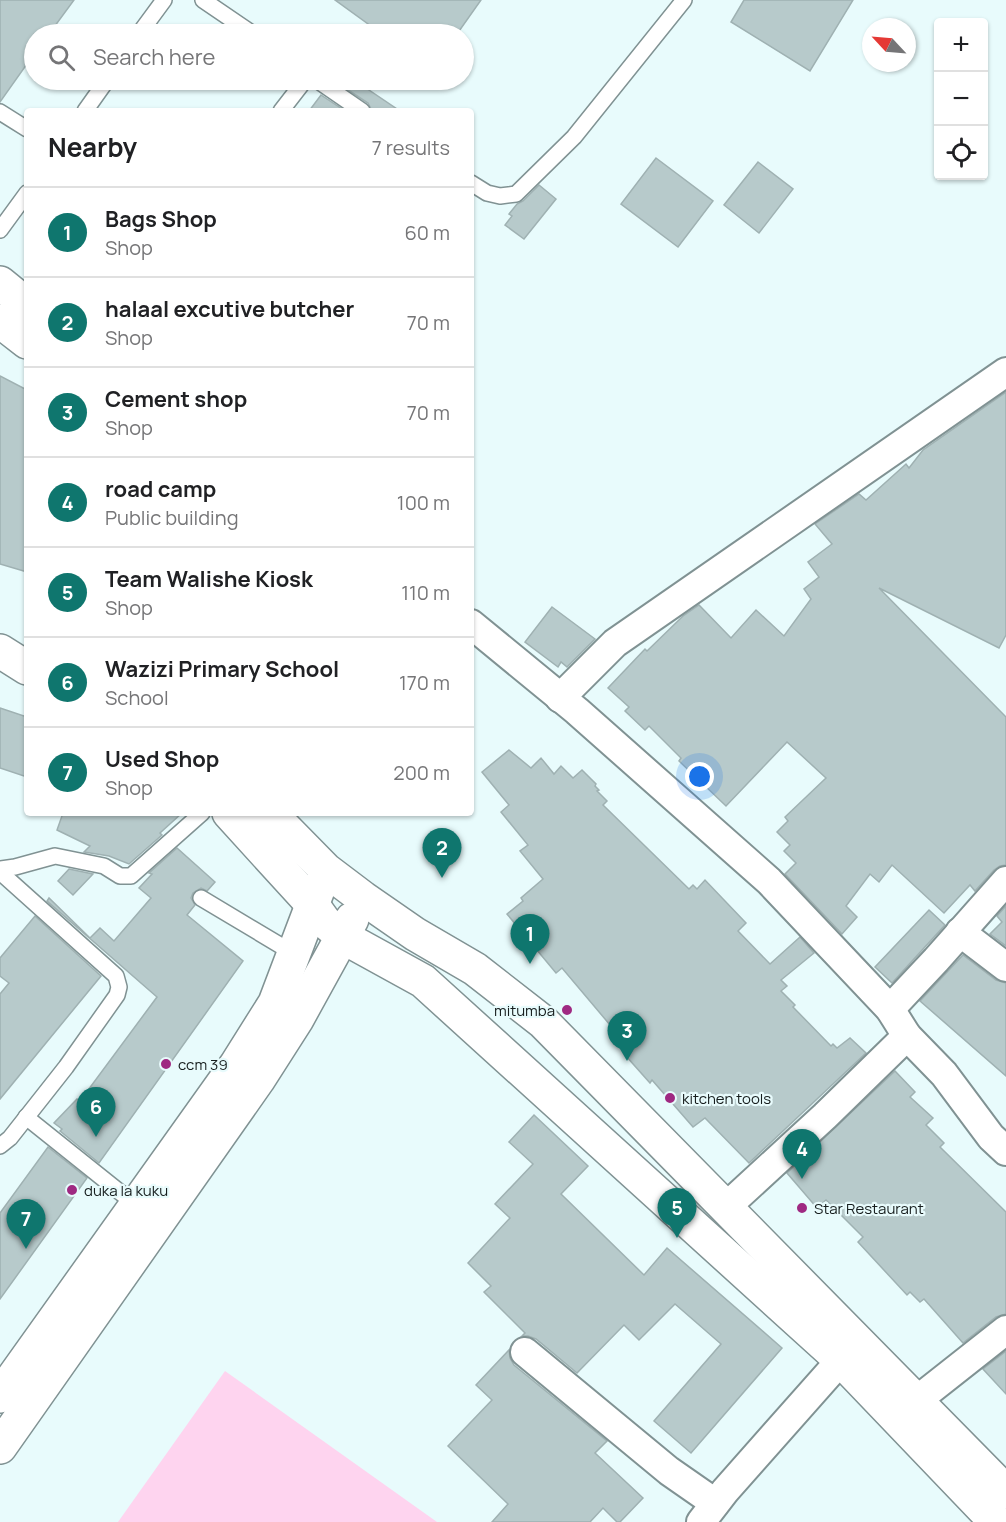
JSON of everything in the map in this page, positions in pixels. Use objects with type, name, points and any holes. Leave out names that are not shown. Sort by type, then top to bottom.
[{"type":"main road","points":[[0,283],[24,303]]},
{"type":"main road","points":[[0,321],[24,340]]},
{"type":"main road","points":[[0,630],[24,643]]},
{"type":"main road","points":[[0,651],[24,666]]},
{"type":"main road","points":[[232,816],[311,903],[324,921],[343,937],[423,981],[841,1360],[996,1522]]},
{"type":"main road","points":[[273,816],[326,870],[415,933],[475,969],[543,1022],[1006,1492]]},
{"type":"main road","points":[[0,1396],[242,1056],[275,1003],[311,903],[326,870]]},
{"type":"main road","points":[[0,1447],[258,1080],[297,1019],[363,898]]},
{"type":"street","points":[[560,698],[615,643],[1006,372]]},
{"type":"street","points":[[474,626],[560,698],[769,881],[890,1009],[907,1036],[944,1074],[991,1137],[1006,1150]]},
{"type":"street","points":[[890,1009],[1006,881]]},
{"type":"street","points":[[960,932],[1006,967]]},
{"type":"street","points":[[725,1208],[825,1116],[907,1036]]},
{"type":"street","points":[[916,1401],[1006,1330]]},
{"type":"street","points":[[525,1352],[669,1471],[708,1513],[841,1360]]},
{"type":"lane","points":[[146,24],[164,0]]},
{"type":"lane","points":[[204,0],[239,24]]},
{"type":"lane","points":[[474,185],[487,193],[500,196],[516,194],[574,137],[684,0]]},
{"type":"lane","points":[[87,108],[100,90]]},
{"type":"lane","points":[[283,108],[297,90]]},
{"type":"lane","points":[[332,90],[358,108]]},
{"type":"lane","points":[[0,112],[24,127]]},
{"type":"lane","points":[[0,230],[24,197]]},
{"type":"lane","points":[[0,871],[54,856],[104,866],[126,877],[131,876],[154,864],[199,816]]},
{"type":"lane","points":[[0,871],[116,976],[119,987],[117,995],[66,1067],[26,1118],[0,1146]]},
{"type":"lane","points":[[201,898],[293,953]]},
{"type":"lane","points":[[26,1118],[136,1205]]},
{"type":"shaded area","points":[[225,1371],[437,1522],[118,1522]]},
{"type":"building","points":[[0,0],[74,0],[56,24],[24,24],[24,68],[0,102]]},
{"type":"building","points":[[335,0],[481,0],[464,24],[368,24]]},
{"type":"building","points":[[744,0],[853,0],[810,71],[731,22]]},
{"type":"building","points":[[348,90],[369,90],[396,108],[370,108],[368,103]]},
{"type":"building","points":[[321,95],[340,108],[311,108]]},
{"type":"building","points":[[656,158],[713,201],[678,247],[621,204]]},
{"type":"building","points":[[758,162],[793,189],[759,233],[724,205]]},
{"type":"building","points":[[539,185],[556,199],[524,239],[505,225],[512,216],[509,214],[517,204]]},
{"type":"building","points":[[0,376],[24,388],[24,571],[0,564]]},
{"type":"building","points":[[1006,392],[1006,635],[999,648],[879,588],[1006,717],[1006,865],[994,870],[975,891],[970,885],[944,913],[892,865],[879,882],[870,874],[846,906],[857,917],[842,934],[785,874],[796,863],[784,851],[790,845],[777,832],[788,821],[785,817],[826,778],[787,742],[726,806],[679,761],[681,758],[649,726],[645,730],[625,711],[629,707],[608,688],[645,649],[647,651],[683,616],[699,605],[731,638],[756,610],[784,636],[811,599],[804,589],[819,577],[808,562],[832,544],[815,524],[859,494],[866,500],[906,464],[909,468],[923,450]]},
{"type":"building","points":[[552,607],[595,639],[567,667],[561,662],[558,667],[525,642]]},
{"type":"building","points":[[0,708],[24,716],[24,776],[0,768]]},
{"type":"building","points":[[509,750],[531,768],[541,758],[554,774],[561,766],[573,778],[582,770],[596,784],[599,790],[597,791],[607,801],[603,805],[689,889],[693,885],[697,889],[705,880],[746,923],[738,931],[770,964],[800,937],[814,953],[781,980],[787,986],[781,991],[795,1005],[793,1007],[831,1046],[833,1044],[837,1048],[850,1038],[866,1053],[749,1163],[705,1118],[693,1127],[652,1080],[650,1083],[626,1056],[632,1051],[562,968],[556,973],[507,914],[523,901],[521,898],[543,879],[520,851],[528,845],[501,812],[509,805],[482,772]]},
{"type":"building","points":[[62,816],[179,816],[160,833],[162,835],[129,864],[109,856],[84,852],[90,846],[57,830]]},
{"type":"building","points":[[177,848],[215,882],[207,891],[201,888],[193,893],[191,898],[195,905],[187,915],[243,961],[99,1163],[60,1131],[62,1129],[54,1123],[77,1099],[80,1101],[157,997],[47,901],[49,898],[90,938],[100,928],[114,941],[151,898],[139,888],[152,874],[149,873]]},
{"type":"building","points":[[69,869],[93,874],[73,895],[58,881]]},
{"type":"building","points":[[1006,906],[1006,946],[990,934],[1002,922],[997,916]]},
{"type":"building","points":[[929,910],[945,925],[892,983],[875,967]]},
{"type":"building","points":[[35,916],[101,976],[0,1099],[0,994],[9,983],[0,976],[0,958]]},
{"type":"building","points":[[963,955],[996,980],[1006,983],[1006,1076],[920,1001]]},
{"type":"building","points":[[895,1071],[915,1092],[910,1097],[933,1118],[926,1125],[944,1143],[940,1147],[1006,1212],[1006,1314],[996,1317],[963,1343],[924,1299],[920,1302],[910,1292],[907,1295],[858,1242],[863,1237],[826,1200],[817,1208],[787,1173]]},
{"type":"building","points":[[534,1115],[588,1166],[561,1194],[644,1275],[667,1248],[782,1348],[691,1453],[654,1421],[721,1344],[675,1304],[639,1340],[624,1325],[577,1373],[536,1339],[522,1336],[525,1333],[484,1292],[491,1286],[468,1263],[510,1218],[495,1204],[533,1164],[509,1142]]},
{"type":"building","points":[[48,1147],[87,1178],[0,1299],[0,1213]]},
{"type":"building","points":[[509,1350],[514,1365],[607,1441],[595,1453],[643,1498],[620,1522],[617,1522],[603,1508],[590,1522],[492,1522],[508,1504],[448,1446],[492,1400],[476,1385]]},
{"type":"building","points":[[1006,1351],[1006,1394],[983,1369]]},
{"type":"place","name":"halaal excutive butcher","points":[[442,878]]},
{"type":"place","name":"Bags Shop","points":[[530,964]]},
{"type":"place","name":"mitumba","points":[[567,1010]]},
{"type":"place","name":"Cement shop","points":[[627,1061]]},
{"type":"place","name":"ccm 39","points":[[166,1064]]},
{"type":"place","name":"kitchen tools","points":[[670,1098]]},
{"type":"place","name":"Wazizi Primary School","points":[[96,1137]]},
{"type":"place","name":"road camp","points":[[802,1179]]},
{"type":"place","name":"duka la kuku","points":[[72,1190]]},
{"type":"place","name":"Star Restaurant","points":[[802,1208]]},
{"type":"place","name":"Team Walishe Kiosk","points":[[677,1238]]},
{"type":"place","name":"Used Shop","points":[[26,1249]]}]
